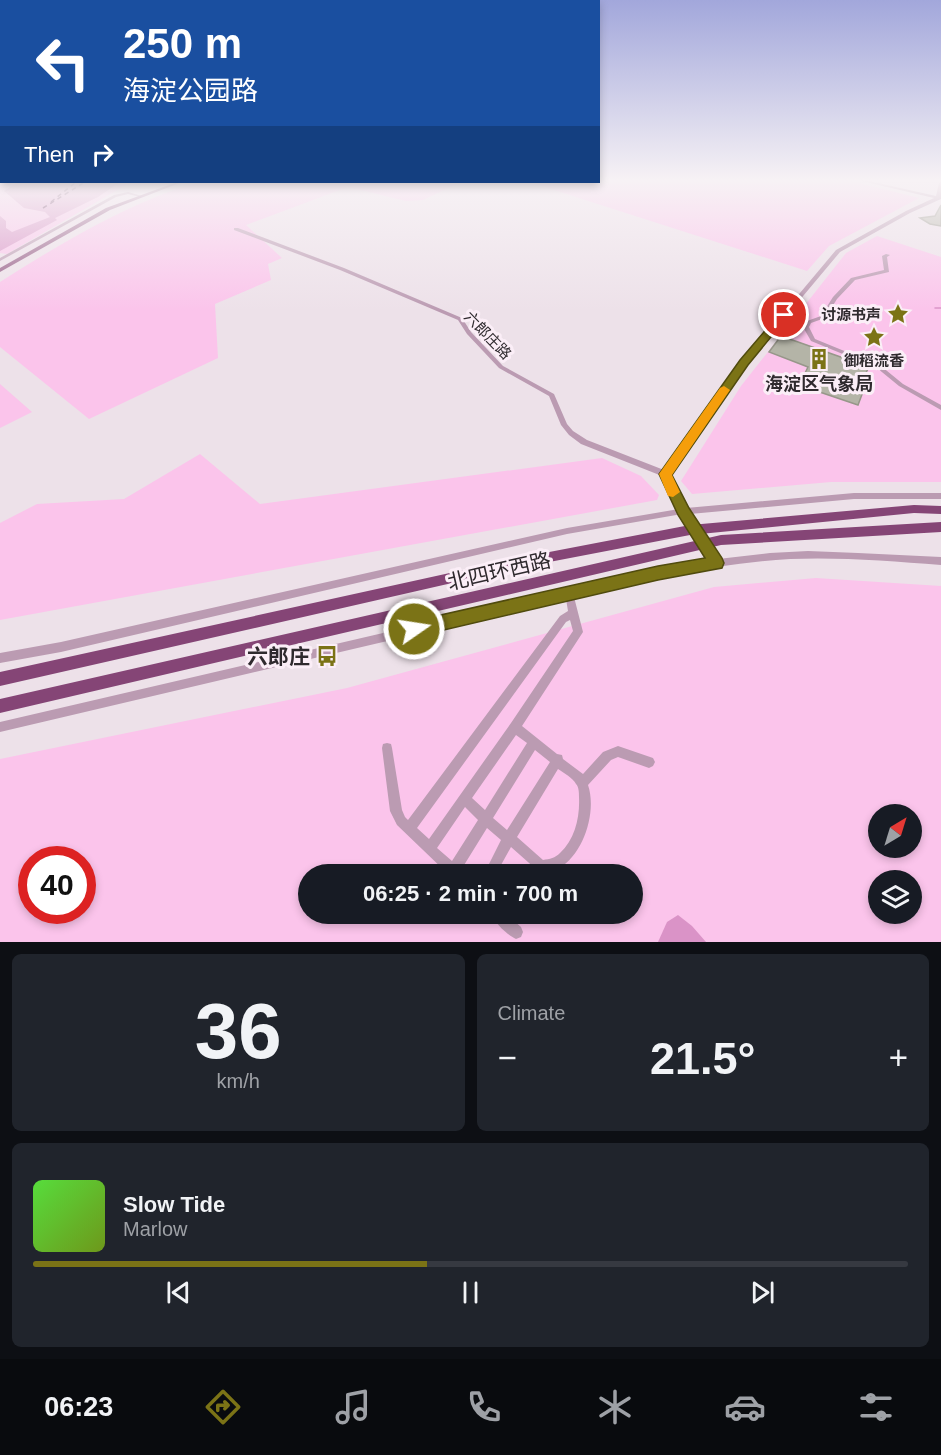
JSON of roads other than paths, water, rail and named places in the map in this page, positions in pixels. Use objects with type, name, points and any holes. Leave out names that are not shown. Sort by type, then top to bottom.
[{"type":"highway","name":"北四环西路","points":[[0,680],[518,563],[690,530],[713,526],[914,509],[941,510]]},
{"type":"highway","name":"北四环西路","points":[[0,706],[721,540],[926,527],[941,529]]},
{"type":"main road","points":[[0,268],[77,223]]},
{"type":"street","points":[[0,260],[67,223]]},
{"type":"street","points":[[716,563],[684,511],[665,474],[744,363],[838,251],[891,223]]},
{"type":"street","name":"六郎庄路","points":[[236,229],[342,269],[460,319],[469,333],[501,367],[552,395],[564,425],[571,433],[584,442],[665,474]]},
{"type":"street","points":[[888,255],[884,256],[887,271],[853,279],[835,298],[823,317],[809,322],[806,327],[807,333],[813,340],[879,367],[901,386],[941,408]]},
{"type":"street","name":"北四环西路","points":[[0,658],[61,647],[567,531],[684,511],[854,496],[941,496]]},
{"type":"street","name":"北四环西路","points":[[0,727],[658,573],[716,563],[806,555],[941,561]]},
{"type":"street","points":[[429,849],[515,727],[578,632],[569,594]]},
{"type":"street","points":[[408,829],[563,619],[574,613]]},
{"type":"street","points":[[0,653],[61,647]]},
{"type":"street","points":[[465,799],[486,820],[541,866],[558,865],[564,860],[582,828],[587,790],[583,782],[558,759],[515,727]]},
{"type":"street","points":[[460,864],[534,742]]},
{"type":"street","points":[[387,748],[396,811],[401,821],[445,864]]},
{"type":"street","points":[[583,782],[607,756],[618,751],[649,762]]},
{"type":"street","points":[[495,864],[558,759]]},
{"type":"street","points":[[508,924],[516,932]]},
{"type":"waterway","points":[[935,308],[941,308]]},
{"type":"place","name":"讨源书声","points":[[898,314]]},
{"type":"place","name":"御稻流香","points":[[874,337]]},
{"type":"place","name":"海淀区气象局","points":[[819,359]]},
{"type":"place","name":"六郎庄","points":[[327,656]]}]
